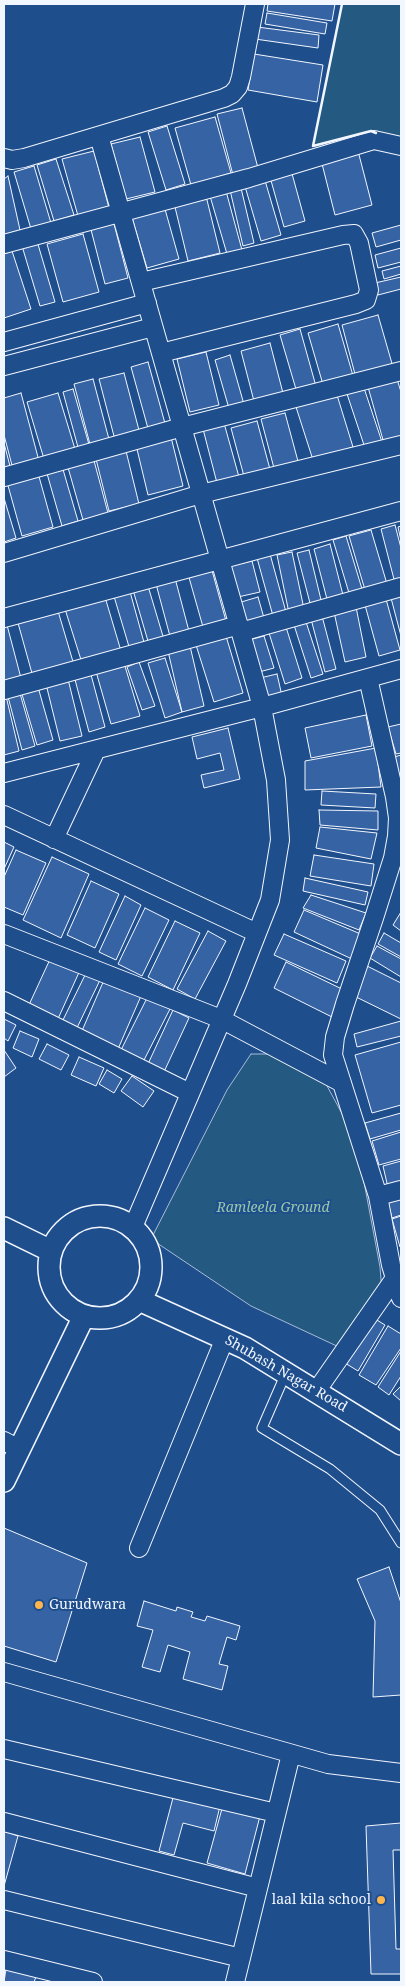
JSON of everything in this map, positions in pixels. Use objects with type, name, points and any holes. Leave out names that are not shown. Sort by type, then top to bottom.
[{"type":"street","points":[[4,158],[12,160],[24,158],[232,94],[238,87],[241,77],[255,4]]},
{"type":"street","points":[[99,136],[262,708],[276,780],[280,840],[270,900],[133,1227]]},
{"type":"street","points":[[4,244],[249,178],[374,140],[401,146]]},
{"type":"street","points":[[140,282],[343,235],[354,234],[359,242],[369,290],[366,300],[161,353]]},
{"type":"street","points":[[4,342],[147,303]]},
{"type":"street","points":[[4,366],[153,327]]},
{"type":"street","points":[[4,477],[182,427],[401,371]]},
{"type":"street","points":[[4,553],[201,494],[401,445]]},
{"type":"street","points":[[4,618],[401,510]]},
{"type":"street","points":[[4,690],[401,587]]},
{"type":"street","points":[[4,773],[262,708],[401,669]]},
{"type":"street","points":[[368,678],[395,797],[398,818],[397,836],[393,858],[374,918],[352,977],[335,1037],[334,1055],[378,1196],[401,1298]]},
{"type":"street","points":[[54,839],[96,750]]},
{"type":"street","points":[[4,815],[257,933]]},
{"type":"street","points":[[4,934],[221,1019],[342,1083]]},
{"type":"street","points":[[4,1002],[190,1093]]},
{"type":"street","points":[[378,1196],[401,1190]]},
{"type":"street","points":[[95,1215],[115,1218],[133,1227],[145,1243],[151,1262],[148,1282],[139,1300],[123,1313],[104,1318],[84,1316],[66,1306],[54,1290],[48,1271],[51,1251],[60,1233],[76,1221],[95,1215]]},
{"type":"street","points":[[4,1228],[51,1251]]},
{"type":"street","points":[[316,1390],[395,1278]]},
{"type":"street","name":"Shubash Nagar Road","points":[[139,1300],[245,1348],[401,1444]]},
{"type":"street","points":[[4,1480],[12,1445],[84,1316]]},
{"type":"street","points":[[139,1548],[225,1338]]},
{"type":"street","points":[[4,1672],[328,1764],[401,1773]]},
{"type":"street","points":[[4,1749],[276,1814]]},
{"type":"street","points":[[235,1982],[290,1754]]},
{"type":"street","points":[[4,1822],[258,1888]]},
{"type":"street","points":[[4,1900],[241,1958]]},
{"type":"street","points":[[4,1960],[93,1982]]},
{"type":"lane","points":[[286,1372],[262,1428],[330,1469],[351,1486],[380,1510],[401,1543]]},
{"type":"green space","points":[[342,4],[401,4],[401,143],[371,131],[313,146]]},
{"type":"green space","name":"Ramleela Ground","points":[[251,1054],[281,1054],[326,1084],[357,1145],[380,1267],[382,1292],[341,1348],[251,1306],[151,1239],[227,1090]]},
{"type":"building","points":[[268,4],[335,4],[332,21],[267,11]]},
{"type":"building","points":[[267,13],[327,23],[325,34],[265,24]]},
{"type":"building","points":[[257,27],[319,35],[318,48],[255,39]]},
{"type":"building","points":[[254,54],[323,65],[317,102],[248,90]]},
{"type":"building","points":[[242,108],[258,168],[233,175],[217,114]]},
{"type":"building","points":[[215,117],[231,173],[191,185],[175,128]]},
{"type":"building","points":[[167,126],[185,184],[166,190],[148,132]]},
{"type":"building","points":[[140,137],[155,192],[126,199],[111,144]]},
{"type":"building","points":[[357,147],[372,205],[335,215],[320,156]]},
{"type":"building","points":[[94,151],[109,208],[78,216],[62,159]]},
{"type":"building","points":[[56,159],[74,215],[54,221],[37,165]]},
{"type":"building","points":[[34,166],[51,223],[31,229],[14,172]]},
{"type":"building","points":[[291,170],[305,221],[284,227],[270,177]]},
{"type":"building","points":[[8,176],[20,230],[4,235],[4,179]]},
{"type":"building","points":[[264,177],[281,235],[261,241],[244,183]]},
{"type":"building","points":[[241,188],[254,243],[243,246],[230,190]]},
{"type":"building","points":[[226,191],[242,250],[227,254],[210,196]]},
{"type":"building","points":[[206,196],[220,253],[188,261],[174,203]]},
{"type":"building","points":[[163,202],[179,259],[147,268],[130,211]]},
{"type":"building","points":[[112,216],[128,278],[105,284],[89,222]]},
{"type":"building","points":[[401,225],[401,240],[376,247],[372,233]]},
{"type":"building","points":[[83,234],[99,292],[63,302],[47,244]]},
{"type":"building","points":[[37,241],[55,302],[40,306],[22,246]]},
{"type":"building","points":[[401,248],[401,262],[378,268],[375,255]]},
{"type":"building","points":[[12,251],[31,309],[4,318],[4,254]]},
{"type":"building","points":[[401,266],[401,274],[384,279],[382,271]]},
{"type":"building","points":[[401,277],[401,289],[378,295],[375,283]]},
{"type":"building","points":[[378,315],[393,367],[356,378],[342,325]]},
{"type":"building","points":[[338,324],[354,379],[324,388],[308,333]]},
{"type":"building","points":[[300,329],[317,390],[298,396],[280,335]]},
{"type":"building","points":[[270,343],[284,397],[255,405],[241,351]]},
{"type":"building","points":[[206,352],[219,405],[190,412],[177,359]]},
{"type":"building","points":[[230,355],[245,408],[230,412],[215,360]]},
{"type":"building","points":[[148,362],[166,427],[149,432],[131,367]]},
{"type":"building","points":[[124,373],[140,434],[115,440],[99,379]]},
{"type":"building","points":[[93,379],[110,443],[91,448],[74,384]]},
{"type":"building","points":[[397,379],[401,392],[401,442],[385,447],[368,387]]},
{"type":"building","points":[[364,388],[383,445],[366,451],[347,394]]},
{"type":"building","points":[[73,389],[90,448],[79,451],[63,392]]},
{"type":"building","points":[[21,393],[39,461],[13,469],[4,435],[4,398]]},
{"type":"building","points":[[58,393],[75,449],[44,459],[27,402]]},
{"type":"building","points":[[337,395],[353,447],[313,460],[296,407]]},
{"type":"building","points":[[285,413],[299,465],[275,472],[261,419]]},
{"type":"building","points":[[257,421],[271,473],[245,480],[231,428]]},
{"type":"building","points":[[224,423],[239,477],[217,483],[203,429]]},
{"type":"building","points":[[171,437],[183,486],[148,495],[136,445]]},
{"type":"building","points":[[4,443],[11,470],[4,472]]},
{"type":"building","points":[[125,447],[139,504],[109,511],[95,455]]},
{"type":"building","points":[[93,457],[108,513],[83,520],[67,464]]},
{"type":"building","points":[[62,466],[78,521],[62,526],[46,470]]},
{"type":"building","points":[[38,473],[53,527],[22,536],[7,482]]},
{"type":"building","points":[[4,498],[16,538],[4,542]]},
{"type":"building","points":[[395,525],[401,548],[401,585],[396,587],[381,529]]},
{"type":"building","points":[[401,526],[401,541],[398,527]]},
{"type":"building","points":[[371,530],[387,584],[365,590],[349,536]]},
{"type":"building","points":[[346,536],[362,589],[349,593],[333,540]]},
{"type":"building","points":[[330,544],[344,599],[328,603],[314,549]]},
{"type":"building","points":[[309,550],[322,604],[311,607],[297,553]]},
{"type":"building","points":[[292,552],[304,609],[289,613],[277,555]]},
{"type":"building","points":[[270,554],[286,612],[273,616],[257,558]]},
{"type":"building","points":[[252,561],[260,592],[238,597],[230,566]]},
{"type":"building","points":[[211,567],[226,621],[203,627],[188,574]]},
{"type":"building","points":[[175,578],[190,635],[171,640],[156,584]]},
{"type":"building","points":[[148,586],[165,643],[150,648],[133,590]]},
{"type":"building","points":[[129,588],[145,646],[130,650],[113,593]]},
{"type":"building","points":[[401,596],[401,636],[391,598]]},
{"type":"building","points":[[105,597],[121,651],[82,663],[65,609]]},
{"type":"building","points":[[258,597],[264,618],[244,623],[238,603]]},
{"type":"building","points":[[386,599],[400,650],[379,656],[365,605]]},
{"type":"building","points":[[356,607],[366,657],[345,662],[334,612]]},
{"type":"building","points":[[58,611],[74,665],[33,677],[18,623]]},
{"type":"building","points":[[322,616],[336,669],[325,672],[311,619]]},
{"type":"building","points":[[306,622],[323,674],[311,678],[294,625]]},
{"type":"building","points":[[7,625],[22,682],[4,687],[4,626]]},
{"type":"building","points":[[286,627],[302,678],[285,684],[269,633]]},
{"type":"building","points":[[226,636],[243,693],[214,702],[196,645]]},
{"type":"building","points":[[264,636],[274,668],[259,672],[249,640]]},
{"type":"building","points":[[190,646],[204,706],[182,712],[168,651]]},
{"type":"building","points":[[165,658],[182,712],[165,718],[148,663]]},
{"type":"building","points":[[139,662],[155,706],[142,710],[127,667]]},
{"type":"building","points":[[124,663],[140,716],[111,724],[95,668]]},
{"type":"building","points":[[90,671],[105,727],[89,732],[74,676]]},
{"type":"building","points":[[277,674],[282,696],[266,700],[260,678]]},
{"type":"building","points":[[67,675],[82,736],[60,741],[45,680]]},
{"type":"building","points":[[38,687],[53,740],[37,745],[21,691]]},
{"type":"building","points":[[19,690],[35,746],[22,750],[7,693]]},
{"type":"building","points":[[6,696],[19,751],[4,755],[4,697]]},
{"type":"building","points":[[366,715],[372,746],[311,758],[305,728]]},
{"type":"building","points":[[401,724],[401,753],[396,754],[388,727]]},
{"type":"building","points":[[228,728],[240,779],[204,788],[201,775],[224,770],[220,753],[197,759],[192,737]]},
{"type":"building","points":[[376,748],[381,787],[305,790],[305,761]]},
{"type":"building","points":[[401,755],[401,778],[397,779],[391,758]]},
{"type":"building","points":[[322,791],[376,794],[375,808],[321,805]]},
{"type":"building","points":[[319,810],[378,811],[378,830],[320,825]]},
{"type":"building","points":[[320,827],[377,833],[371,859],[316,848]]},
{"type":"building","points":[[4,842],[14,847],[4,869]]},
{"type":"building","points":[[16,850],[46,863],[23,915],[4,907],[4,877]]},
{"type":"building","points":[[314,855],[374,864],[371,886],[310,876]]},
{"type":"building","points":[[52,857],[89,874],[61,938],[23,920]]},
{"type":"building","points":[[305,878],[368,892],[365,905],[303,891]]},
{"type":"building","points":[[91,881],[119,894],[95,948],[67,935]]},
{"type":"building","points":[[311,895],[366,913],[359,930],[303,908]]},
{"type":"building","points":[[125,896],[141,905],[116,960],[99,952]]},
{"type":"building","points":[[145,908],[169,920],[142,976],[118,964]]},
{"type":"building","points":[[304,910],[363,935],[352,959],[294,932]]},
{"type":"building","points":[[401,912],[401,931],[393,925]]},
{"type":"building","points":[[175,921],[200,933],[173,990],[148,977]]},
{"type":"building","points":[[208,931],[226,941],[195,999],[177,989]]},
{"type":"building","points":[[384,933],[401,943],[401,957],[378,944]]},
{"type":"building","points":[[284,934],[346,961],[337,983],[274,955]]},
{"type":"building","points":[[377,946],[401,959],[401,977],[370,958]]},
{"type":"building","points":[[52,955],[81,968],[57,1021],[28,1007]]},
{"type":"building","points":[[286,962],[346,991],[332,1017],[274,988]]},
{"type":"building","points":[[365,965],[401,983],[401,1019],[350,994]]},
{"type":"building","points":[[88,969],[102,976],[74,1034],[60,1026]]},
{"type":"building","points":[[104,980],[141,996],[118,1049],[81,1033]]},
{"type":"building","points":[[147,998],[170,1009],[142,1064],[120,1052]]},
{"type":"building","points":[[173,1010],[189,1018],[163,1074],[147,1066]]},
{"type":"building","points":[[4,1019],[16,1025],[8,1041],[4,1038]]},
{"type":"building","points":[[401,1021],[401,1036],[357,1047],[354,1034]]},
{"type":"building","points":[[20,1031],[39,1039],[32,1057],[13,1048]]},
{"type":"building","points":[[401,1042],[401,1105],[372,1113],[355,1055]]},
{"type":"building","points":[[47,1044],[69,1055],[61,1070],[39,1059]]},
{"type":"building","points":[[4,1050],[16,1068],[4,1077]]},
{"type":"building","points":[[79,1057],[104,1068],[96,1086],[71,1075]]},
{"type":"building","points":[[107,1070],[122,1079],[114,1093],[99,1084]]},
{"type":"building","points":[[132,1076],[154,1091],[143,1107],[121,1091]]},
{"type":"building","points":[[401,1113],[401,1130],[370,1139],[365,1123]]},
{"type":"building","points":[[401,1132],[401,1159],[379,1165],[372,1141]]},
{"type":"building","points":[[401,1161],[401,1189],[389,1192],[383,1166]]},
{"type":"building","points":[[401,1194],[401,1215],[392,1218],[387,1198]]},
{"type":"building","points":[[401,1216],[401,1246],[400,1247],[392,1219]]},
{"type":"building","points":[[372,1317],[385,1325],[358,1371],[345,1363]]},
{"type":"building","points":[[388,1326],[401,1334],[401,1348],[376,1385],[359,1375]]},
{"type":"building","points":[[401,1351],[401,1376],[389,1395],[378,1387]]},
{"type":"building","points":[[401,1386],[401,1401],[393,1394]]},
{"type":"building","name":"Gurudwara","points":[[4,1528],[87,1563],[56,1662],[4,1646]]},
{"type":"building","points":[[389,1567],[401,1603],[401,1695],[373,1697],[375,1621],[357,1579]]},
{"type":"building","points":[[144,1601],[176,1611],[177,1607],[193,1612],[191,1617],[205,1621],[207,1616],[240,1626],[236,1640],[227,1637],[219,1664],[228,1666],[222,1690],[183,1679],[190,1652],[168,1645],[160,1672],[142,1667],[153,1630],[137,1626]]},
{"type":"building","points":[[174,1794],[220,1806],[214,1831],[183,1823],[174,1855],[159,1851]]},
{"type":"building","points":[[223,1805],[260,1816],[245,1874],[207,1863]]},
{"type":"building","name":"laal kila school","points":[[401,1823],[401,1850],[393,1850],[396,1949],[401,1949],[401,1974],[371,1974],[366,1826]]},
{"type":"building","points":[[4,1831],[18,1836],[4,1886]]},
{"type":"building","points":[[6,1969],[36,1977],[34,1982],[4,1982]]},
{"type":"wall","points":[[342,4],[313,146],[371,131],[376,133]]},
{"type":"place","name":"Gurudwara","points":[[39,1605]]},
{"type":"place","name":"laal kila school","points":[[381,1900]]}]
